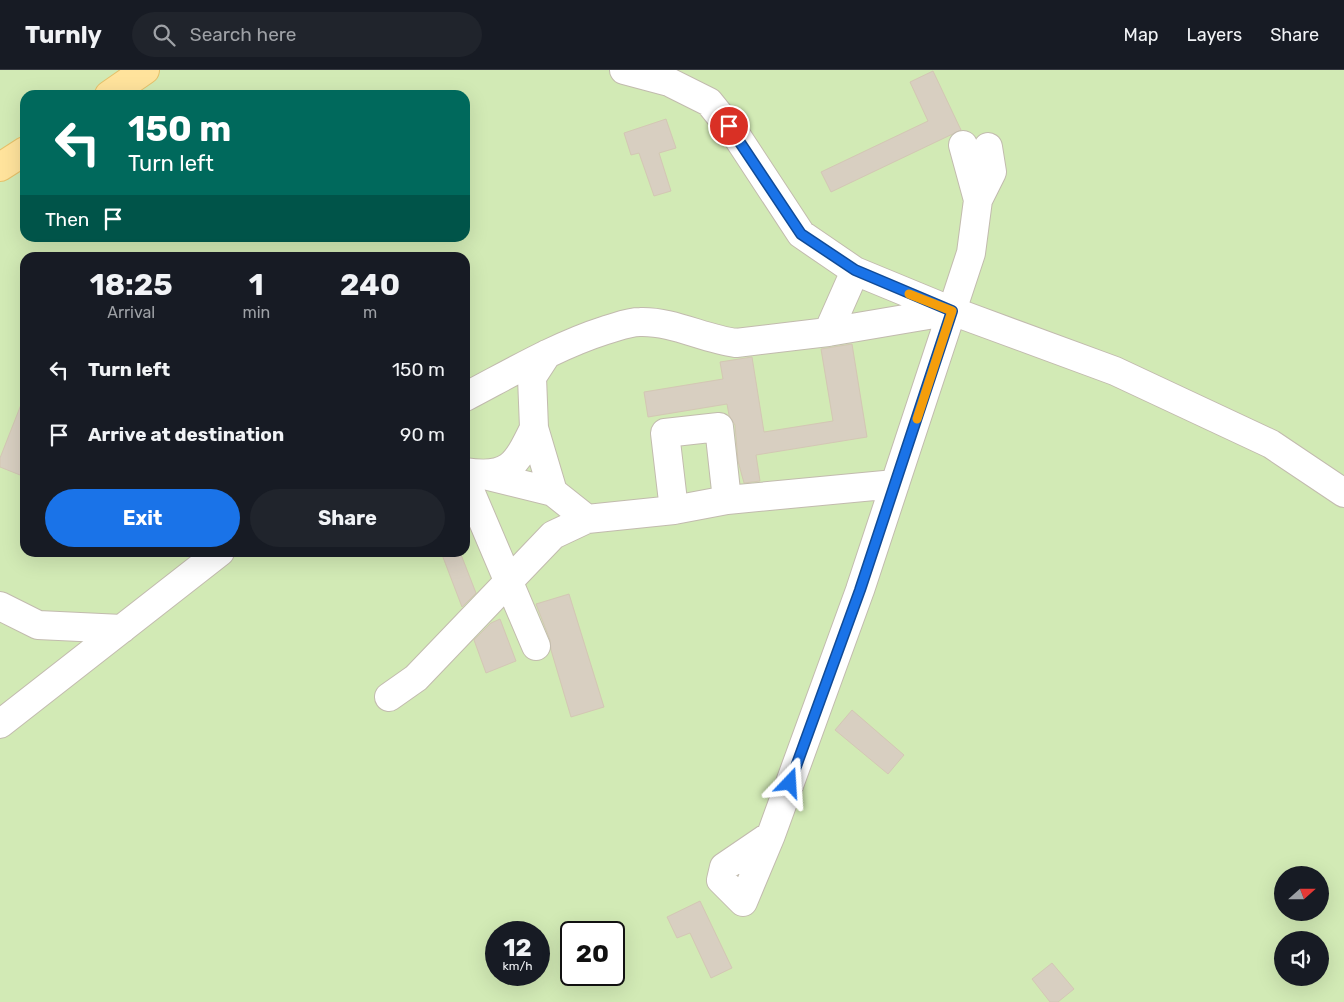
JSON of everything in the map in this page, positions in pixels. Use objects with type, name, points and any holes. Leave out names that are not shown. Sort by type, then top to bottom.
[{"type":"main road","points":[[116,90],[145,70]]},
{"type":"main road","points":[[0,167],[20,154]]},
{"type":"lane","points":[[624,70],[669,82],[709,102],[738,138],[801,234],[855,270],[952,311],[1115,371],[1271,444],[1344,493]]},
{"type":"lane","points":[[771,836],[860,590],[971,253],[978,200],[976,146]]},
{"type":"lane","points":[[828,332],[855,270]]},
{"type":"lane","points":[[470,394],[586,336],[639,322],[685,329],[726,342],[736,343],[828,332],[952,311]]},
{"type":"lane","points":[[547,354],[532,377],[534,428],[553,492]]},
{"type":"lane","points":[[674,510],[665,433],[719,427],[728,500]]},
{"type":"lane","points":[[471,475],[506,470],[520,457],[534,428]]},
{"type":"lane","points":[[471,475],[553,492],[587,519]]},
{"type":"lane","points":[[471,475],[508,582],[536,646]]},
{"type":"lane","points":[[389,697],[416,678],[553,535],[587,519],[674,510],[728,500],[895,484]]},
{"type":"lane","points":[[0,724],[214,557]]},
{"type":"lane","points":[[0,606],[38,625],[122,629]]},
{"type":"green space","points":[[0,70],[1344,70],[1344,1002],[0,1002]]},
{"type":"building","points":[[933,71],[961,130],[831,192],[821,172],[928,121],[910,82]]},
{"type":"building","points":[[666,119],[676,148],[659,153],[671,191],[654,196],[639,153],[631,155],[624,133]]},
{"type":"building","points":[[852,344],[867,437],[756,455],[760,481],[744,483],[738,461],[735,425],[729,415],[727,404],[648,417],[644,392],[723,379],[720,362],[752,357],[764,432],[833,421],[821,349]]},
{"type":"building","points":[[20,407],[20,475],[0,467],[0,458]]},
{"type":"building","points":[[443,557],[462,557],[476,593],[462,607]]},
{"type":"building","points":[[569,594],[604,707],[571,717],[551,650],[550,640],[536,604]]},
{"type":"building","points":[[500,619],[516,661],[486,673],[474,640],[491,623]]},
{"type":"building","points":[[852,710],[904,755],[888,774],[835,730]]},
{"type":"building","points":[[700,901],[732,968],[711,978],[690,933],[677,938],[667,917]]},
{"type":"building","points":[[1052,963],[1074,989],[1058,1002],[1050,1002],[1032,979]]},
{"type":"slow traffic","points":[[909,294],[952,311],[917,419]]},
{"type":"route","points":[[729,126],[801,234],[855,270],[952,311],[860,590],[790,783]]}]
